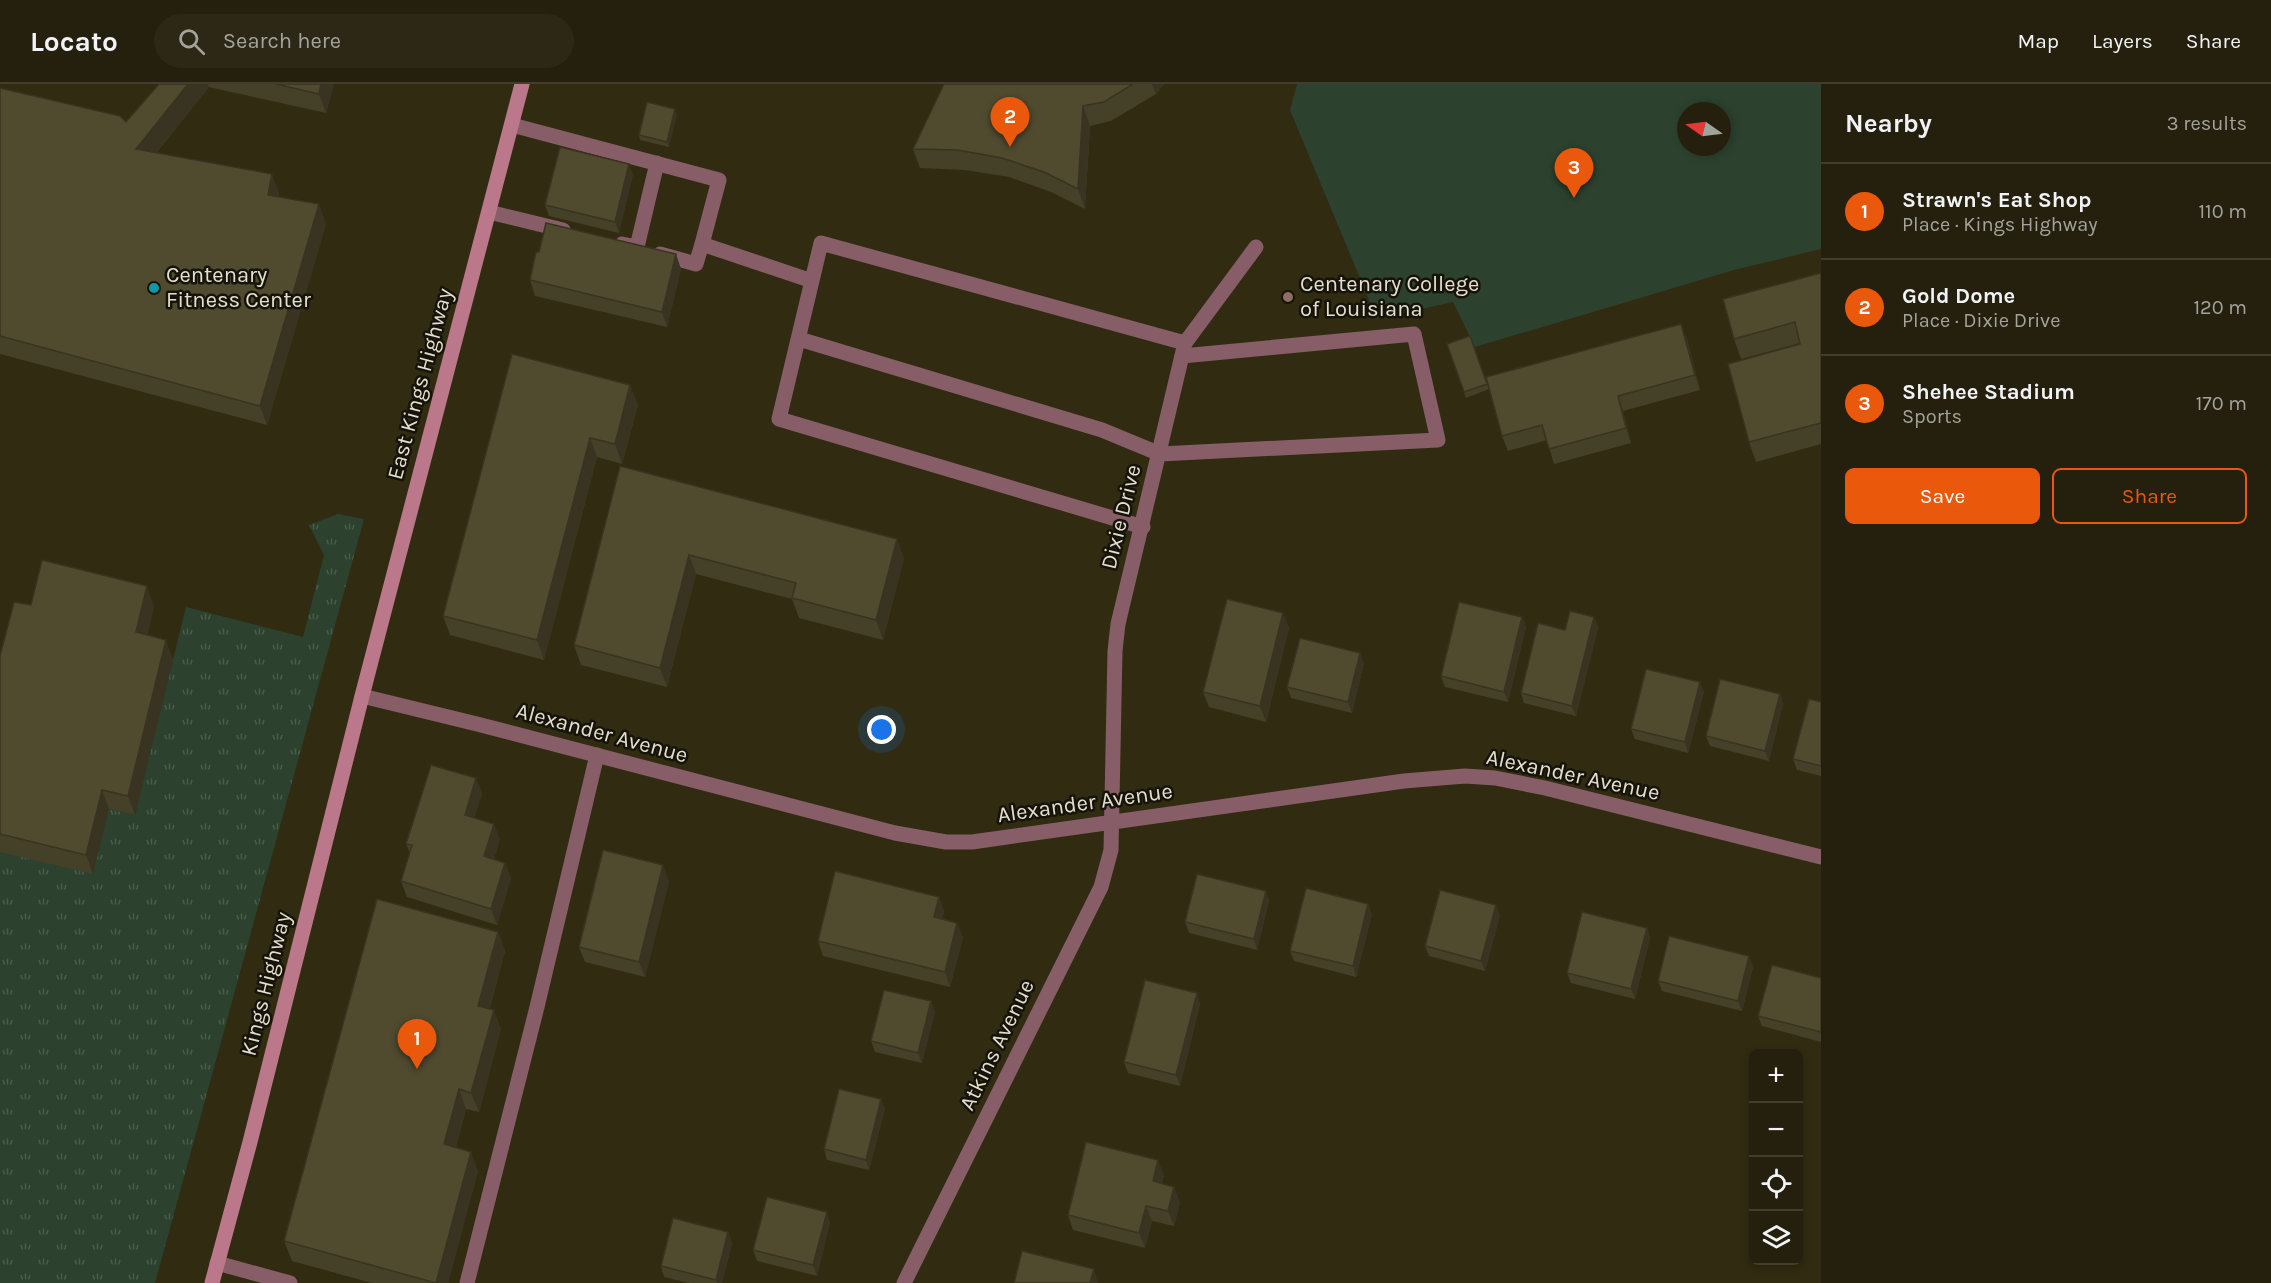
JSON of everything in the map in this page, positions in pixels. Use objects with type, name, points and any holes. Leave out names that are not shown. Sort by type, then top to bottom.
[{"type":"main road","name":"East Kings Highway","points":[[362,696],[522,84]]},
{"type":"main road","name":"Kings Highway","points":[[212,1283],[250,1142],[362,696]]},
{"type":"street","points":[[512,125],[719,180],[696,264],[603,239]]},
{"type":"street","points":[[637,247],[657,164]]},
{"type":"street","points":[[489,212],[580,234]]},
{"type":"street","points":[[799,339],[1102,430],[1160,454],[1438,440],[1414,334],[1184,350],[821,243],[779,419],[1143,527]]},
{"type":"street","points":[[702,244],[812,280]]},
{"type":"street","name":"Dixie Drive","points":[[1112,823],[1115,651],[1118,624],[1184,350],[1256,247]]},
{"type":"street","name":"Alexander Avenue","points":[[362,696],[896,833],[946,842],[972,842],[1404,781],[1465,776],[1495,778],[1545,788],[1821,857]]},
{"type":"street","points":[[467,1283],[537,1007],[597,755]]},
{"type":"street","name":"Atkins Avenue","points":[[904,1283],[1101,886],[1111,850],[1112,823]]},
{"type":"street","points":[[217,1263],[290,1283]]},
{"type":"green space","points":[[1297,84],[1821,84],[1821,249],[1734,270],[1475,347],[1453,302],[1377,319],[1290,110]]},
{"type":"green space","points":[[338,514],[364,519],[155,1283],[0,1283],[0,851],[109,809],[135,815],[186,607],[303,637],[324,555],[309,525]]},
{"type":"building","name":"Centenary Fitness Center","points":[[159,84],[188,84],[136,149],[272,174],[268,195],[319,204],[260,406],[0,336],[0,88],[120,116],[126,122]]},
{"type":"building","points":[[276,84],[321,84],[319,94]]},
{"type":"building","points":[[944,84],[1133,84],[1104,102],[1083,106],[1078,189],[1044,172],[1002,158],[958,150],[913,149]]},
{"type":"building","points":[[647,102],[675,109],[667,142],[639,135]]},
{"type":"building","points":[[560,147],[629,164],[615,222],[545,205]]},
{"type":"building","points":[[546,223],[676,254],[662,312],[530,280]]},
{"type":"building","points":[[1821,273],[1821,423],[1749,442],[1728,364],[1800,344],[1795,322],[1734,339],[1723,299]]},
{"type":"building","points":[[1681,324],[1695,375],[1618,396],[1626,428],[1549,449],[1542,425],[1502,436],[1486,377]]},
{"type":"building","points":[[1470,336],[1487,384],[1464,392],[1447,344]]},
{"type":"building","points":[[512,354],[630,385],[615,444],[590,438],[537,640],[443,616]]},
{"type":"building","points":[[620,466],[897,539],[876,620],[792,598],[796,583],[689,555],[660,668],[574,645]]},
{"type":"building","points":[[42,560],[147,586],[136,632],[166,640],[128,796],[102,790],[86,855],[0,834],[0,656],[14,602],[31,605]]},
{"type":"building","points":[[1227,599],[1283,613],[1260,706],[1203,692]]},
{"type":"building","points":[[1459,602],[1522,617],[1504,692],[1441,676]]},
{"type":"building","points":[[1570,611],[1594,617],[1572,706],[1521,693],[1538,623],[1565,630]]},
{"type":"building","points":[[1300,638],[1360,653],[1348,702],[1287,687]]},
{"type":"building","points":[[1646,669],[1700,682],[1685,742],[1631,729]]},
{"type":"building","points":[[1720,679],[1780,694],[1765,751],[1706,736]]},
{"type":"building","points":[[1809,699],[1821,702],[1821,766],[1793,759]]},
{"type":"building","points":[[431,765],[476,778],[465,815],[494,824],[484,856],[505,863],[491,909],[401,881],[412,845],[406,844]]},
{"type":"building","points":[[603,850],[663,865],[639,962],[579,947]]},
{"type":"building","points":[[835,871],[939,897],[934,917],[957,923],[945,972],[818,941]]},
{"type":"building","points":[[1197,874],[1266,891],[1254,939],[1185,922]]},
{"type":"building","points":[[1306,888],[1368,904],[1353,966],[1290,951]]},
{"type":"building","points":[[1440,890],[1496,905],[1481,961],[1425,946]]},
{"type":"building","points":[[377,899],[498,932],[478,1006],[494,1010],[471,1093],[459,1089],[444,1144],[471,1152],[436,1283],[284,1241]]},
{"type":"building","points":[[1582,912],[1647,928],[1631,989],[1567,973]]},
{"type":"building","points":[[1669,936],[1749,956],[1738,1001],[1658,981]]},
{"type":"building","points":[[1772,965],[1821,978],[1821,1032],[1758,1016]]},
{"type":"building","points":[[1145,980],[1197,993],[1176,1075],[1124,1062]]},
{"type":"building","points":[[884,990],[931,1001],[918,1053],[871,1041]]},
{"type":"building","points":[[839,1089],[881,1099],[866,1160],[824,1149]]},
{"type":"building","points":[[1086,1142],[1158,1160],[1153,1181],[1174,1187],[1168,1211],[1146,1206],[1139,1233],[1068,1215]]},
{"type":"building","points":[[767,1197],[827,1212],[813,1265],[753,1250]]},
{"type":"building","points":[[673,1218],[728,1232],[716,1280],[661,1266]]},
{"type":"building","points":[[1022,1251],[1094,1269],[1090,1283],[1014,1283]]},
{"type":"place","name":"Gold Dome","points":[[1010,147]]},
{"type":"place","name":"Shehee Stadium","points":[[1574,198]]},
{"type":"place","name":"Centenary Fitness Center","points":[[154,288]]},
{"type":"place","name":"Centenary College of Louisiana","points":[[1288,297]]},
{"type":"place","name":"Strawn's Eat Shop","points":[[417,1069]]}]
